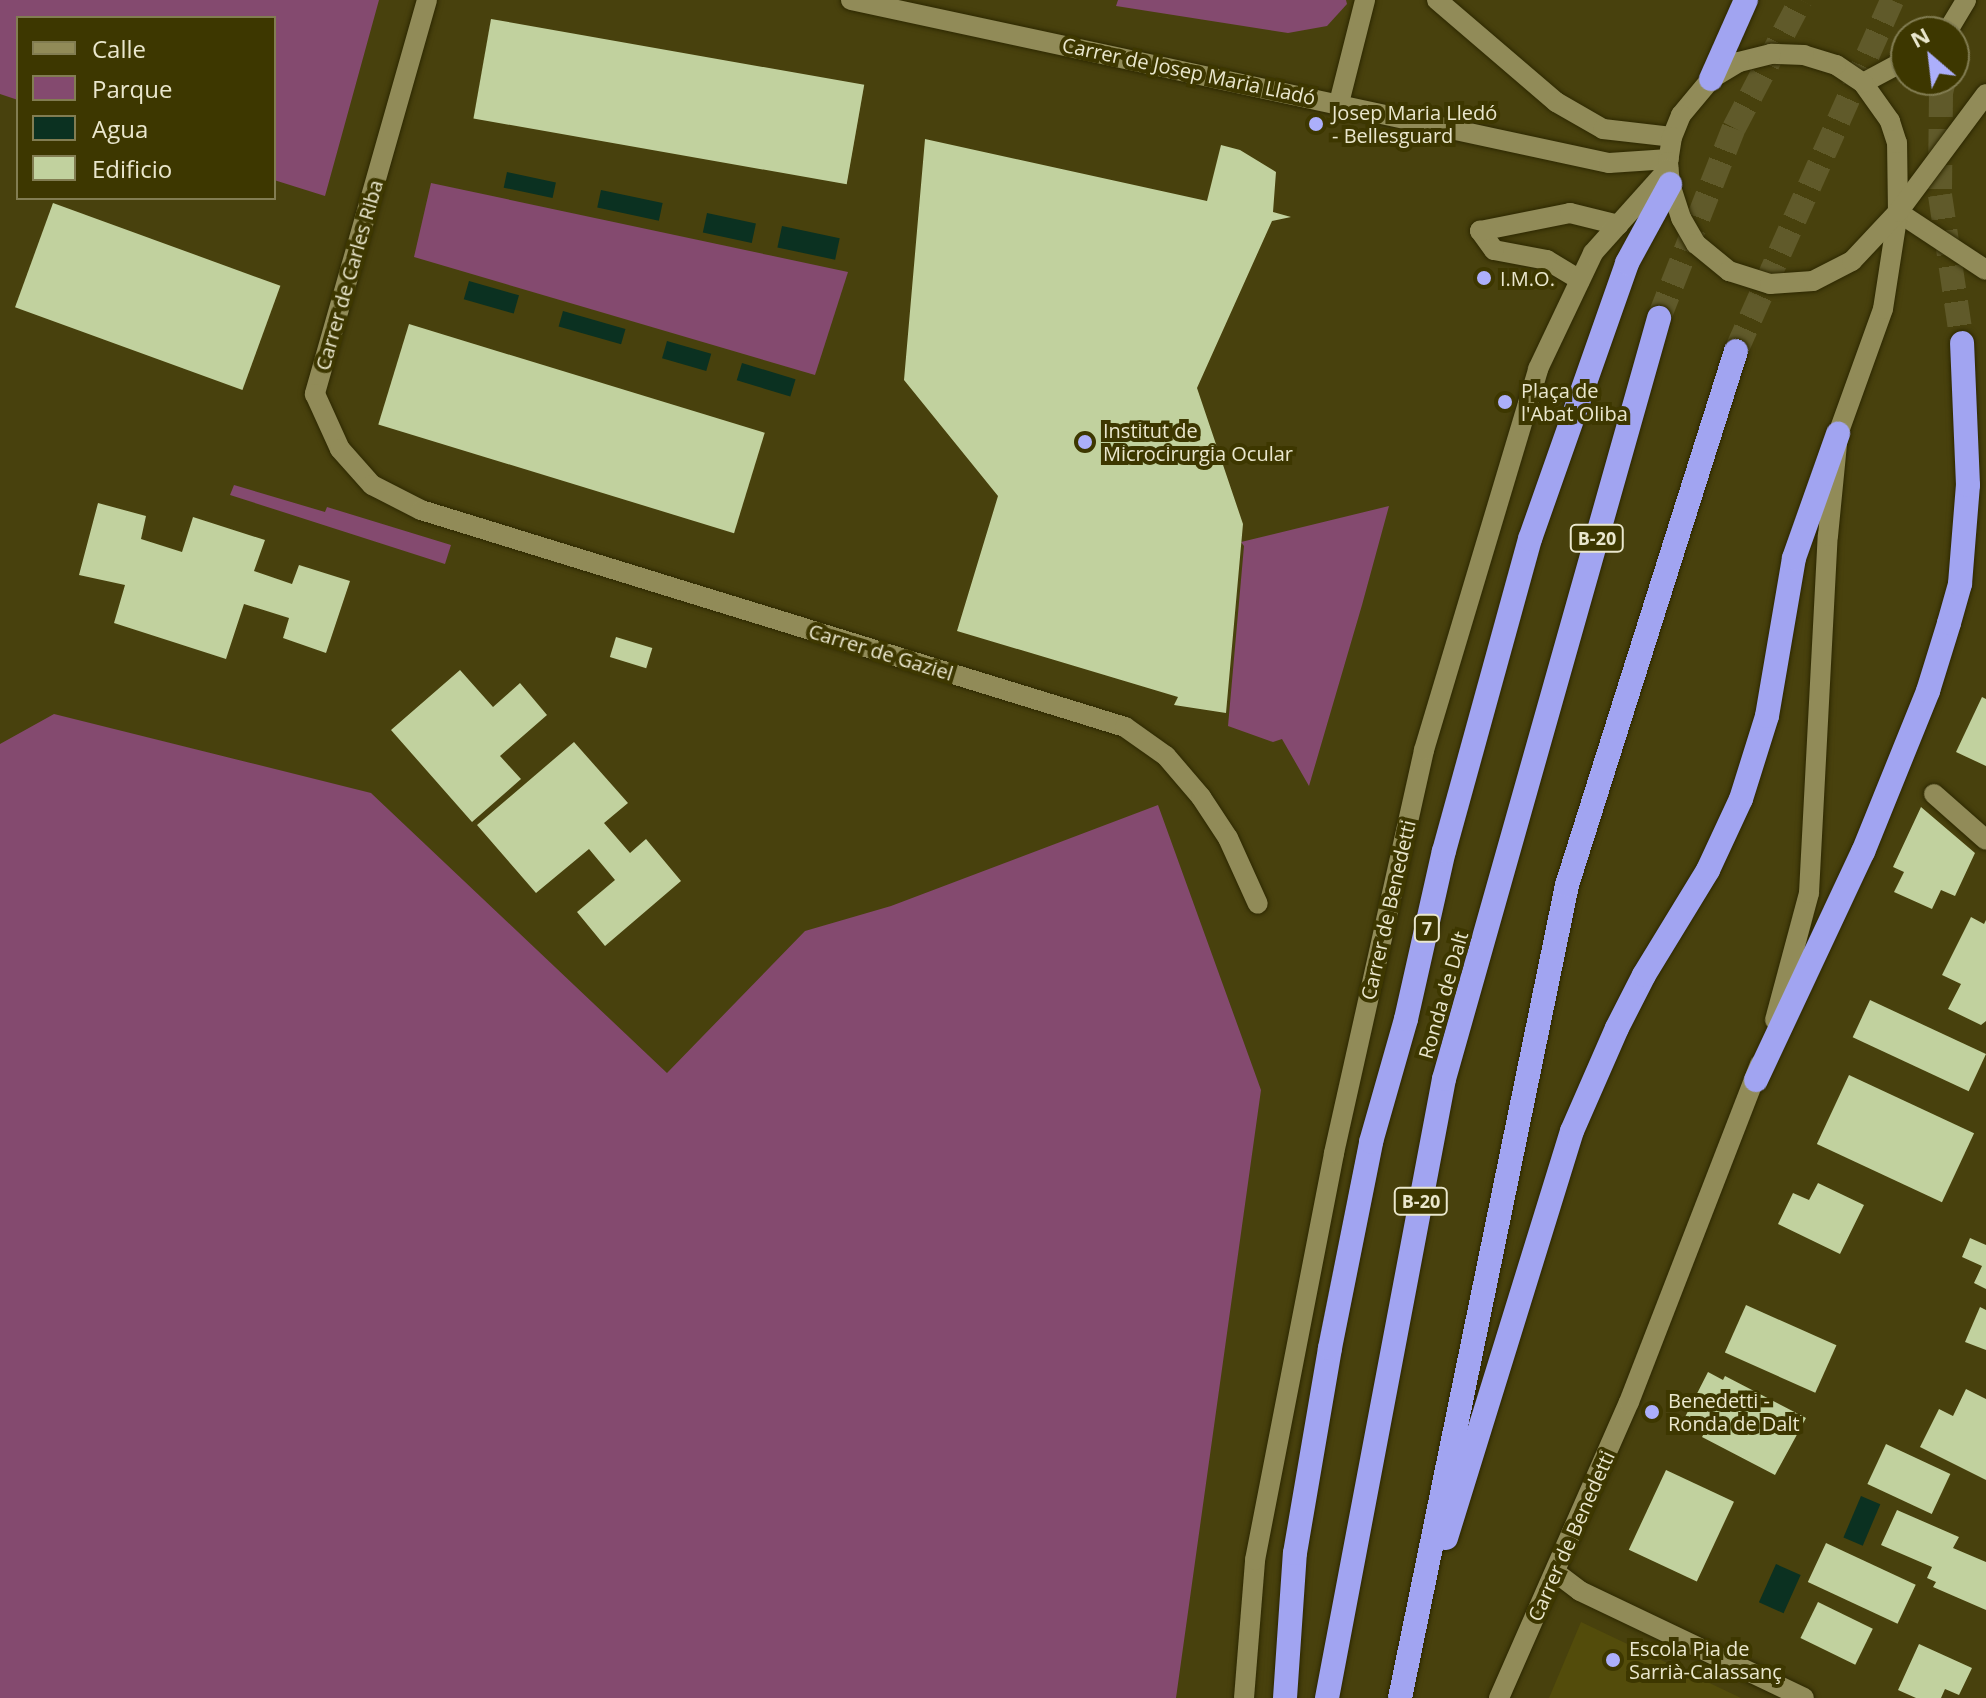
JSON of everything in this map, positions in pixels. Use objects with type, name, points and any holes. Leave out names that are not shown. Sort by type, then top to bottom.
[{"type":"highway","points":[[1711,79],[1746,0]]},
{"type":"highway","name":"7","points":[[1285,1698],[1295,1553],[1330,1348],[1371,1142],[1406,1019],[1444,851],[1530,539],[1627,263],[1669,170]]},
{"type":"highway","name":"Ronda de Dalt","points":[[1327,1698],[1444,1079],[1659,318]]},
{"type":"highway","points":[[1756,1080],[1863,852],[1928,691],[1960,584],[1968,485],[1962,343]]},
{"type":"highway","points":[[1402,1686],[1567,885],[1736,351]]},
{"type":"highway","points":[[1402,1686],[1572,1131],[1644,975],[1727,831],[1754,760],[1767,716],[1794,558],[1838,434]]},
{"type":"street","name":"Carrer de Carles Riba","points":[[421,510],[372,485],[340,449],[315,394],[427,0]]},
{"type":"street","name":"Carrer de Josep Maria Lladó","points":[[851,0],[1609,163],[1669,170]]},
{"type":"street","points":[[1339,103],[1365,0]]},
{"type":"street","points":[[1437,0],[1556,102],[1603,129],[1672,137]]},
{"type":"street","points":[[1898,212],[1897,143],[1890,121],[1863,83],[1836,65],[1804,55],[1771,54],[1739,62],[1711,79],[1688,105],[1672,137],[1669,170],[1681,218],[1696,244],[1729,271],[1770,284],[1813,281],[1852,261],[1898,212],[1986,94]]},
{"type":"street","points":[[1863,83],[1890,69]]},
{"type":"street","name":"Carrer de Benedetti","points":[[1244,1698],[1258,1545],[1334,1153],[1424,750],[1538,369],[1593,253],[1669,170]]},
{"type":"street","points":[[1898,212],[1986,270]]},
{"type":"street","name":"Carrer de Benedetti","points":[[1499,1698],[1629,1402],[1756,1080],[1790,972],[1809,893],[1828,536],[1838,434],[1883,309],[1898,212]]},
{"type":"street","points":[[1580,280],[1547,260],[1494,250],[1480,231],[1570,213],[1619,225]]},
{"type":"street","name":"Carrer de Gaziel","points":[[421,510],[1125,727],[1166,756],[1201,797],[1228,838],[1258,904]]},
{"type":"street","points":[[1934,794],[1986,840]]},
{"type":"street","points":[[1555,1572],[1580,1591],[1804,1698]]},
{"type":"shaded area","name":"Escola Pia de Sarrià-Calassanç","points":[[1581,1622],[1741,1698],[1549,1698]]},
{"type":"green space","points":[[0,0],[379,0],[325,196],[276,181],[276,16],[16,16],[16,99],[0,94]]},
{"type":"green space","points":[[1118,0],[1346,0],[1347,4],[1327,26],[1288,33],[1116,6]]},
{"type":"green space","points":[[431,183],[848,272],[815,375],[414,257]]},
{"type":"green space","points":[[234,485],[325,512],[327,507],[451,545],[445,564],[230,495]]},
{"type":"green space","points":[[1389,506],[1309,786],[1282,739],[1273,742],[1228,726],[1244,546],[1241,542]]},
{"type":"green space","points":[[54,714],[371,793],[667,1073],[805,931],[891,906],[1158,805],[1261,1090],[1176,1698],[0,1698],[0,744]]},
{"type":"water","points":[[507,172],[556,182],[553,198],[504,188]]},
{"type":"water","points":[[601,190],[663,203],[659,221],[597,208]]},
{"type":"water","points":[[707,213],[756,223],[752,243],[703,233]]},
{"type":"water","points":[[782,226],[840,238],[835,260],[777,248]]},
{"type":"water","points":[[469,281],[519,295],[514,314],[464,299]]},
{"type":"water","points":[[563,311],[625,329],[621,344],[559,326]]},
{"type":"water","points":[[667,341],[711,354],[706,371],[662,358]]},
{"type":"water","points":[[742,363],[796,379],[790,397],[737,380]]},
{"type":"water","points":[[1861,1496],[1880,1504],[1863,1546],[1843,1537]]},
{"type":"water","points":[[1776,1564],[1801,1575],[1784,1613],[1759,1602]]},
{"type":"building","points":[[491,19],[864,85],[847,184],[473,118]]},
{"type":"building","name":"Institut de Microcirurgia Ocular","points":[[925,139],[1207,201],[1221,145],[1240,150],[1276,172],[1273,212],[1291,217],[1272,221],[1197,388],[1243,524],[1226,713],[1174,705],[1178,697],[957,631],[998,496],[904,380]]},
{"type":"building","points":[[53,203],[280,286],[242,390],[15,307]]},
{"type":"building","points":[[409,324],[765,433],[734,533],[378,424]]},
{"type":"building","points":[[98,503],[146,516],[141,539],[182,552],[193,517],[265,540],[254,571],[292,584],[299,565],[350,581],[326,653],[283,638],[289,618],[244,604],[226,659],[114,623],[125,585],[79,575]]},
{"type":"building","points":[[616,637],[652,648],[646,668],[610,657]]},
{"type":"building","points":[[460,670],[493,707],[520,683],[547,715],[500,756],[521,779],[472,822],[391,730]]},
{"type":"building","points":[[1982,697],[1986,699],[1986,766],[1956,752]]},
{"type":"building","points":[[574,742],[628,803],[604,823],[630,853],[646,839],[681,881],[605,946],[577,912],[615,880],[589,849],[536,893],[477,825]]},
{"type":"building","points":[[1921,807],[1975,853],[1955,896],[1941,890],[1932,909],[1894,892],[1904,872],[1893,867]]},
{"type":"building","points":[[1971,917],[1984,924],[1986,920],[1986,1021],[1981,1025],[1948,1009],[1961,984],[1942,975]]},
{"type":"building","points":[[1870,1000],[1986,1054],[1969,1091],[1853,1037]]},
{"type":"building","points":[[1849,1075],[1974,1133],[1942,1202],[1817,1144]]},
{"type":"building","points":[[1818,1183],[1864,1205],[1840,1254],[1778,1224],[1793,1193],[1809,1200]]},
{"type":"building","points":[[1970,1238],[1986,1245],[1986,1289],[1974,1283],[1982,1266],[1962,1257]]},
{"type":"building","points":[[1746,1305],[1836,1345],[1815,1393],[1725,1353]]},
{"type":"building","points":[[1980,1307],[1986,1310],[1986,1350],[1965,1342]]},
{"type":"building","points":[[1708,1372],[1723,1380],[1725,1376],[1806,1418],[1775,1475],[1702,1437],[1706,1430],[1684,1419]]},
{"type":"building","points":[[1966,1389],[1986,1399],[1986,1480],[1920,1447],[1939,1409],[1953,1416]]},
{"type":"building","points":[[1886,1444],[1950,1474],[1932,1514],[1867,1484]]},
{"type":"building","points":[[1666,1470],[1734,1502],[1697,1581],[1629,1550]]},
{"type":"building","points":[[1897,1510],[1959,1537],[1953,1548],[1986,1562],[1986,1610],[1933,1587],[1936,1582],[1927,1578],[1932,1567],[1881,1545]]},
{"type":"building","points":[[1826,1543],[1916,1585],[1898,1624],[1808,1582]]},
{"type":"building","points":[[1818,1602],[1873,1629],[1855,1665],[1800,1638]]},
{"type":"building","points":[[1919,1644],[1972,1668],[1959,1695],[1945,1689],[1941,1698],[1916,1698],[1898,1690]]},
{"type":"tunnel","points":[[1659,318],[1734,128],[1801,0]]},
{"type":"tunnel","points":[[1736,351],[1892,0]]},
{"type":"tunnel","points":[[1941,96],[1940,195],[1962,343]]},
{"type":"place","name":"Josep Maria Lledó - Bellesguard","points":[[1316,124]]},
{"type":"place","name":"I.M.O.","points":[[1484,278]]},
{"type":"place","name":"Plaça de l'Abat Oliba","points":[[1505,402]]},
{"type":"place","name":"Institut de Microcirurgia Ocular","points":[[1085,442]]},
{"type":"place","name":"Benedetti - Ronda de Dalt","points":[[1652,1412]]},
{"type":"place","name":"Escola Pia de Sarrià-Calassanç","points":[[1613,1660]]}]
